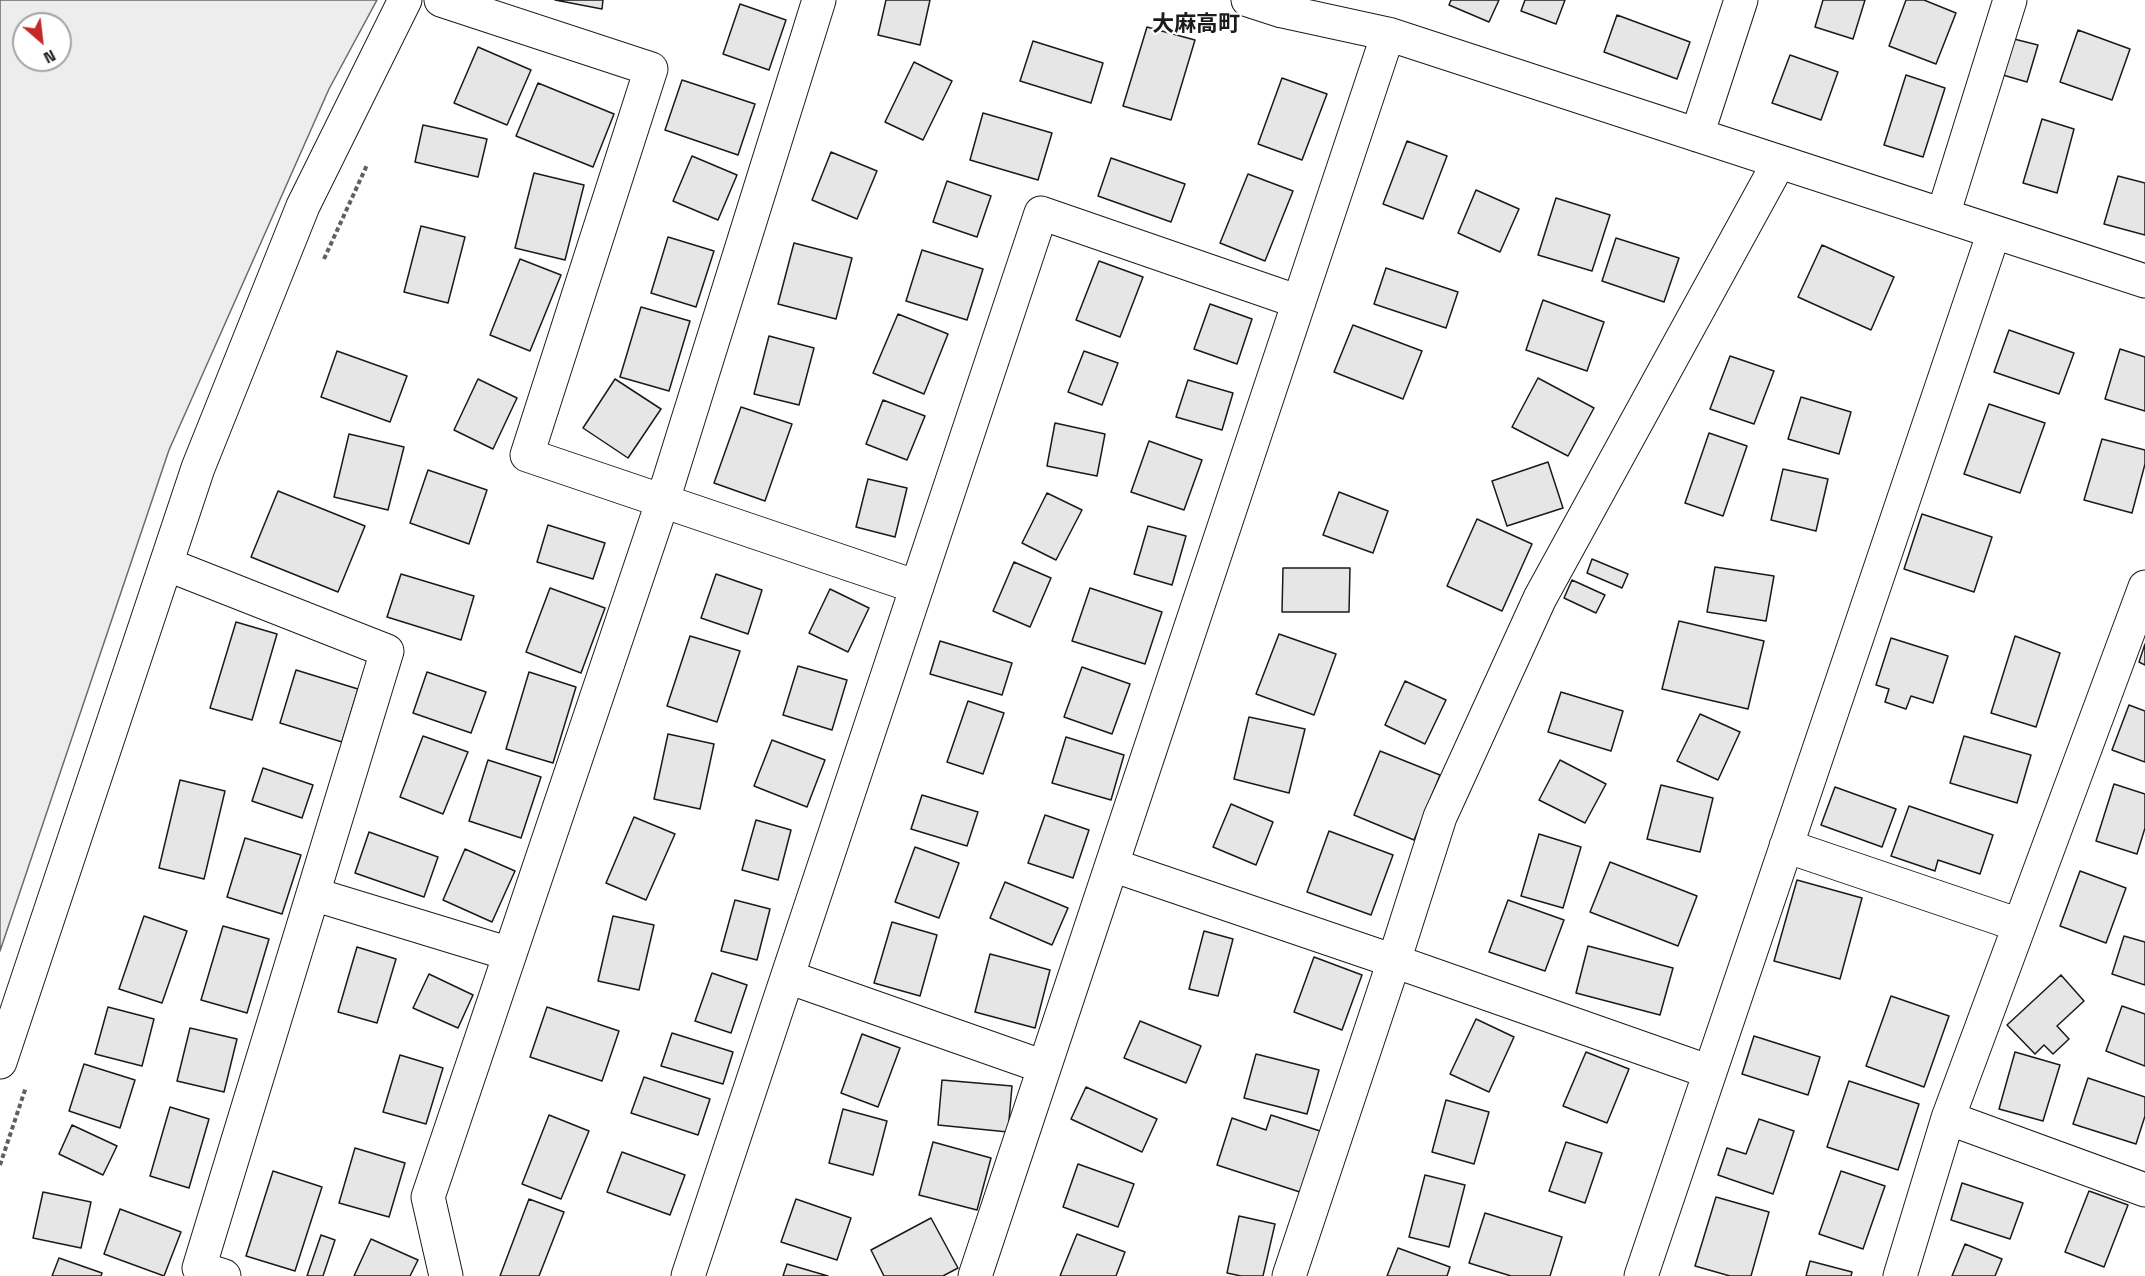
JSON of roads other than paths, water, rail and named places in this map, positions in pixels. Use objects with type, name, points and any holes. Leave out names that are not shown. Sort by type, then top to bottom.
[{"type":"street","points":[[0,1062],[198,468],[303,206],[405,0]]},
{"type":"street","points":[[441,0],[651,69],[527,455],[917,587]]},
{"type":"street","points":[[446,1276],[428,1197],[663,500],[819,0]]},
{"type":"street","points":[[1248,0],[1284,5],[1388,34],[2145,281]]},
{"type":"street","points":[[1698,135],[1741,0]]},
{"type":"street","points":[[1943,215],[2010,0]]},
{"type":"street","points":[[975,1276],[1388,34]]},
{"type":"street","points":[[1289,1276],[1440,817],[1540,598],[1779,162]]},
{"type":"street","points":[[688,1276],[1041,213],[1299,302]]},
{"type":"street","points":[[1641,1276],[1994,232]]},
{"type":"street","points":[[166,564],[387,651],[199,1268],[224,1276]]},
{"type":"street","points":[[1900,1276],[1948,1118],[2145,587]]},
{"type":"street","points":[[1786,846],[2019,925]]},
{"type":"street","points":[[1112,865],[1710,1072]]},
{"type":"street","points":[[313,894],[510,954]]},
{"type":"street","points":[[788,977],[1044,1067]]},
{"type":"street","points":[[1948,1118],[2145,1190]]},
{"type":"district","name":"大麻高町","points":[[1196,25]]}]
